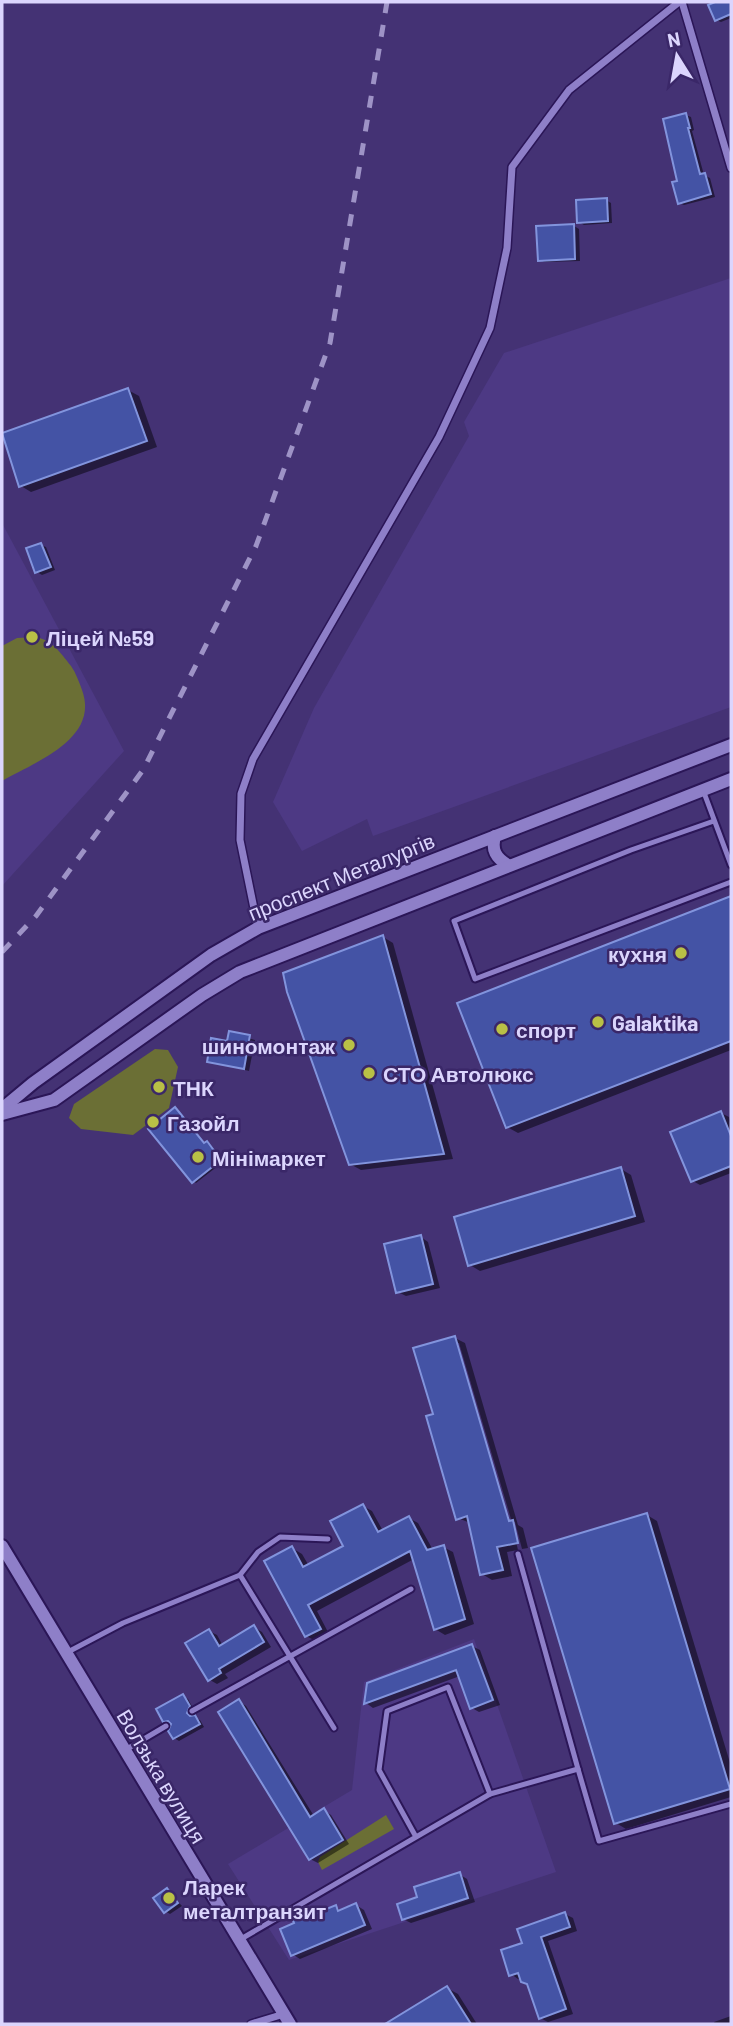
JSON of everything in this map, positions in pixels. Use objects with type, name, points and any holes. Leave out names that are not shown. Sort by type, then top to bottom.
[{"type":"street","points":[[258,928],[240,840],[240,794],[253,759],[439,437],[490,328],[507,248],[512,167],[569,90],[680,2],[731,168]]},
{"type":"street","name":"проспект Металургів","points":[[2,1112],[33,1083],[211,955],[258,928],[731,745]]},
{"type":"street","name":"проспект Металургів","points":[[2,1112],[54,1100],[202,995],[240,972],[731,779]]},
{"type":"street","points":[[495,836],[492,844],[494,853],[508,865]]},
{"type":"street","name":"Волзька вулиця","points":[[2,1546],[287,2019]]},
{"type":"street","points":[[251,2024],[287,2019]]},
{"type":"lane","points":[[703,790],[731,865]]},
{"type":"lane","points":[[714,821],[631,850],[454,921],[475,979],[731,882]]},
{"type":"lane","points":[[66,1653],[123,1623],[240,1575],[258,1552],[280,1538],[328,1539]]},
{"type":"lane","points":[[519,1554],[599,1841],[731,1804]]},
{"type":"lane","points":[[240,1575],[334,1728]]},
{"type":"lane","points":[[192,1711],[411,1589]]},
{"type":"lane","points":[[416,1837],[379,1770],[387,1712],[448,1688],[490,1794]]},
{"type":"lane","points":[[124,1751],[166,1726]]},
{"type":"lane","points":[[238,1940],[490,1794],[578,1769]]},
{"type":"shaded area","points":[[731,278],[731,707],[373,836],[367,819],[302,851],[273,802],[314,708],[469,436],[464,422],[504,353]]},
{"type":"shaded area","name":"Ліцей №59","points":[[2,523],[124,751],[2,886]]},
{"type":"shaded area","points":[[474,1639],[556,1872],[289,1960],[228,1864],[352,1790],[364,1682]]},
{"type":"green space","points":[[35,637],[55,647],[74,672],[82,690],[85,707],[82,722],[61,747],[2,781],[2,646],[17,638]]},
{"type":"green space","points":[[155,1049],[168,1050],[178,1067],[169,1108],[133,1135],[81,1129],[69,1118],[74,1104]]},
{"type":"green space","points":[[386,1815],[394,1829],[322,1870],[318,1862],[320,1857]]},
{"type":"building","points":[[731,2],[731,14],[715,21],[708,5]]},
{"type":"building","points":[[686,113],[700,174],[705,173],[711,194],[678,204],[672,182],[677,181],[663,119]]},
{"type":"building","points":[[607,198],[608,221],[577,223],[576,200]]},
{"type":"building","points":[[574,224],[575,259],[538,261],[536,226]]},
{"type":"building","points":[[128,388],[147,441],[19,487],[2,433]]},
{"type":"building","points":[[41,543],[51,567],[35,573],[26,548]]},
{"type":"building","name":"Galaktika","points":[[731,896],[731,1041],[506,1128],[457,1003]]},
{"type":"building","name":"СТО Автолюкс","points":[[383,935],[444,1154],[349,1165],[287,992],[283,973]]},
{"type":"building","points":[[229,1031],[250,1035],[244,1069],[207,1062],[211,1038],[227,1041]]},
{"type":"building","points":[[175,1107],[221,1160],[192,1183],[148,1129]]},
{"type":"building","points":[[721,1111],[731,1136],[731,1166],[691,1182],[670,1132]]},
{"type":"building","points":[[621,1167],[635,1216],[468,1266],[454,1217]]},
{"type":"building","points":[[421,1235],[433,1284],[396,1293],[384,1244]]},
{"type":"building","points":[[455,1336],[509,1521],[513,1520],[518,1543],[497,1547],[503,1570],[480,1575],[467,1516],[456,1520],[426,1416],[433,1414],[413,1348]]},
{"type":"building","points":[[363,1504],[378,1532],[409,1516],[427,1550],[444,1545],[465,1619],[434,1630],[410,1551],[308,1605],[321,1629],[305,1637],[264,1561],[292,1546],[303,1567],[343,1546],[330,1521]]},
{"type":"building","points":[[647,1513],[730,1789],[614,1824],[531,1548]]},
{"type":"building","points":[[254,1625],[264,1642],[219,1669],[221,1673],[208,1681],[185,1643],[209,1629],[219,1646]]},
{"type":"building","points":[[472,1644],[493,1700],[470,1709],[456,1670],[364,1704],[367,1683]]},
{"type":"building","points":[[183,1694],[190,1706],[187,1713],[190,1716],[195,1715],[200,1724],[173,1739],[168,1731],[171,1724],[168,1721],[163,1722],[156,1709]]},
{"type":"building","points":[[239,1699],[310,1817],[324,1808],[343,1840],[309,1860],[218,1712]]},
{"type":"building","points":[[460,1872],[468,1898],[402,1920],[397,1904],[417,1897],[414,1887]]},
{"type":"building","points":[[167,1888],[178,1903],[164,1913],[153,1898]]},
{"type":"building","points":[[356,1903],[365,1925],[291,1956],[280,1929],[294,1923],[291,1916],[310,1908],[312,1915],[336,1905],[338,1911]]},
{"type":"building","points":[[565,1912],[570,1927],[541,1937],[566,2009],[539,2019],[527,1984],[521,1982],[518,1973],[509,1976],[501,1950],[522,1943],[517,1929]]},
{"type":"building","points":[[447,1986],[471,2024],[385,2024]]},
{"type":"railway","points":[[2,952],[36,916],[143,770],[256,546],[330,343],[387,2]]},
{"type":"place","name":"Ліцей №59","points":[[32,637]]},
{"type":"place","name":"кухня","points":[[681,953]]},
{"type":"place","name":"Galaktika","points":[[598,1022]]},
{"type":"place","name":"спорт","points":[[502,1029]]},
{"type":"place","name":"шиномонтаж","points":[[349,1045]]},
{"type":"place","name":"СТО Автолюкс","points":[[369,1073]]},
{"type":"place","name":"ТНК","points":[[159,1087]]},
{"type":"place","name":"Газойл","points":[[153,1122]]},
{"type":"place","name":"Мінімаркет","points":[[198,1157]]},
{"type":"place","name":"Ларек металтранзит","points":[[169,1898]]}]
